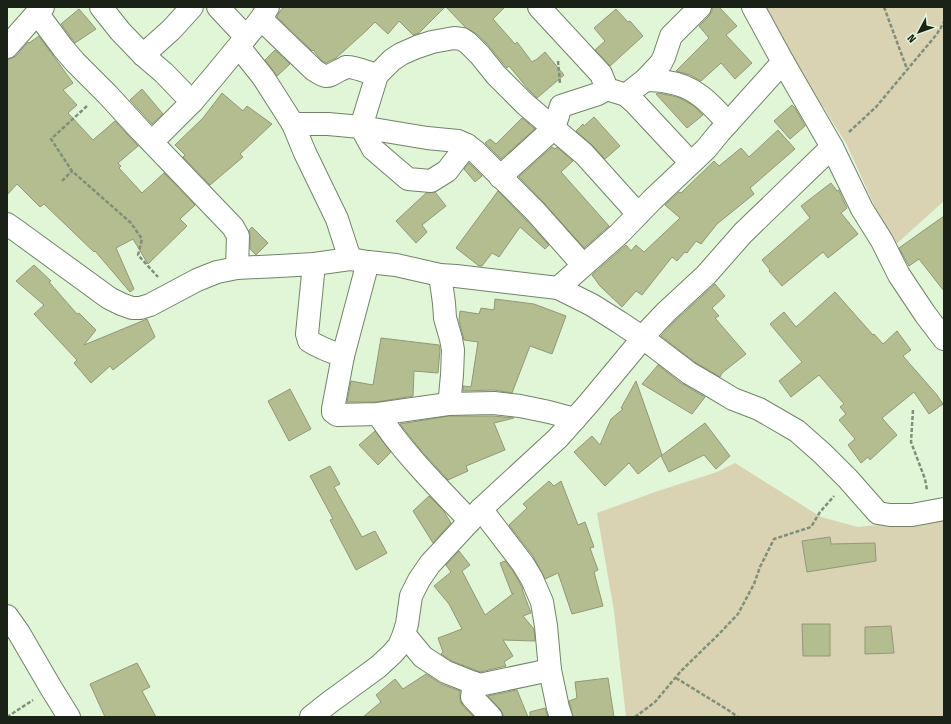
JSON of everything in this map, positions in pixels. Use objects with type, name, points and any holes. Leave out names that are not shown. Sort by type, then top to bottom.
[{"type":"street","points":[[101,7],[120,31],[192,102]]},
{"type":"street","points":[[143,54],[171,30],[192,7]]},
{"type":"street","points":[[218,7],[243,42],[293,124],[336,219],[359,260],[333,412],[337,415],[378,414],[448,404],[494,403],[527,408],[575,419]]},
{"type":"street","points":[[500,177],[554,128],[561,106],[598,94],[616,92],[645,80],[664,57],[670,36],[700,7]]},
{"type":"street","points":[[753,7],[832,147],[862,209],[882,241],[899,275],[944,339]]},
{"type":"street","points":[[7,47],[40,10],[62,48],[210,204],[230,223],[238,236],[237,268]]},
{"type":"street","points":[[152,142],[192,102],[243,42],[264,13],[314,70],[321,75],[329,76],[347,67],[377,76]]},
{"type":"street","points":[[546,15],[616,92],[635,103],[691,163]]},
{"type":"street","points":[[467,144],[447,171],[431,181],[408,178],[373,149],[361,127],[377,76],[397,57],[416,46],[454,38],[462,39],[480,55],[496,75],[525,104],[584,154],[638,214]]},
{"type":"street","points":[[558,288],[619,234],[652,200],[706,149],[783,62]]},
{"type":"street","points":[[645,80],[668,82],[684,86],[701,96],[728,123]]},
{"type":"street","points":[[293,124],[328,124],[361,127],[427,138],[458,141],[467,144],[535,212],[583,265]]},
{"type":"street","points":[[311,717],[378,667],[392,654],[399,646],[404,634],[411,596],[419,580],[430,564],[476,515],[558,438],[648,331],[666,312],[706,275],[743,233],[832,147]]},
{"type":"street","points":[[10,232],[109,298],[132,308],[140,308],[150,305],[197,280],[217,272],[237,268],[359,260],[396,265],[440,275],[558,288],[592,306],[643,338],[689,373],[733,399],[759,409],[797,431],[848,479],[878,513],[890,515],[912,515],[937,511]]},
{"type":"street","points":[[314,264],[307,334],[309,341],[329,352],[343,356]]},
{"type":"street","points":[[440,275],[445,318],[453,350],[452,375],[448,404]]},
{"type":"street","points":[[378,414],[407,452],[433,482],[476,515],[523,564],[532,579],[542,602],[550,670],[560,717]]},
{"type":"street","points":[[7,616],[19,633],[69,717]]},
{"type":"street","points":[[404,634],[423,657],[446,672],[479,685],[550,670]]},
{"type":"street","points":[[474,683],[472,697],[491,717]]},
{"type":"path","points":[[884,7],[907,69]]},
{"type":"path","points":[[546,15],[558,62],[561,106]]},
{"type":"path","points":[[832,147],[876,107],[937,34],[944,22]]},
{"type":"path","points":[[104,91],[51,139],[72,171],[131,223],[142,239],[138,255],[173,293]]},
{"type":"path","points":[[62,181],[72,171]]},
{"type":"path","points":[[913,410],[911,442],[937,511]]},
{"type":"path","points":[[635,717],[655,702],[738,614],[754,584],[760,567],[774,539],[811,527],[820,512],[848,479]]},
{"type":"path","points":[[676,678],[738,717]]},
{"type":"shaded area","points":[[764,7],[944,7],[944,201],[893,247],[847,145],[796,63]]},
{"type":"shaded area","points":[[735,463],[821,517],[858,527],[905,522],[944,521],[944,717],[626,717],[614,611],[597,513],[717,472]]},
{"type":"building","points":[[284,7],[445,7],[419,33],[413,35],[399,21],[388,34],[375,22],[336,58],[326,63],[322,61],[313,50],[312,51],[277,17]]},
{"type":"building","points":[[446,7],[505,7],[493,19],[515,44],[517,42],[532,62],[545,52],[564,75],[537,98],[509,66],[507,68],[477,34],[466,28]]},
{"type":"building","points":[[712,7],[719,7],[737,26],[726,35],[752,63],[735,79],[721,63],[701,81],[690,75],[676,71],[709,38],[699,26],[709,16],[712,11]]},
{"type":"building","points":[[79,9],[96,29],[75,43],[61,24]]},
{"type":"building","points":[[616,9],[628,22],[630,21],[643,36],[610,66],[595,50],[605,41],[594,28]]},
{"type":"building","points":[[39,36],[73,83],[63,90],[77,105],[68,113],[93,140],[115,121],[138,146],[118,163],[121,166],[119,168],[142,193],[164,173],[195,205],[180,219],[187,226],[148,264],[133,239],[116,248],[134,289],[130,292],[95,251],[94,252],[44,204],[40,207],[17,184],[7,195],[7,59],[11,59],[16,56],[28,42],[29,43]]},
{"type":"building","points":[[275,50],[290,64],[277,76],[265,60]]},
{"type":"building","points":[[142,89],[163,114],[152,124],[130,100]]},
{"type":"building","points":[[222,93],[243,111],[247,106],[272,124],[240,154],[243,157],[210,185],[183,157],[185,155],[175,145],[203,118]]},
{"type":"building","points":[[658,93],[680,98],[694,106],[703,115],[687,128],[656,94]]},
{"type":"building","points":[[792,105],[805,126],[790,139],[774,121]]},
{"type":"building","points":[[594,117],[620,146],[605,159],[576,131],[583,124],[584,126]]},
{"type":"building","points":[[522,118],[535,129],[501,159],[485,143],[490,139],[496,144]]},
{"type":"building","points":[[778,130],[795,149],[750,188],[754,194],[717,224],[701,244],[696,241],[687,253],[685,252],[677,261],[672,257],[642,295],[636,291],[622,307],[600,286],[592,275],[626,245],[631,251],[636,245],[644,252],[680,218],[665,205],[679,192],[681,193],[714,161],[719,166],[741,148],[749,157]]},
{"type":"building","points":[[552,147],[555,149],[557,147],[573,161],[561,172],[609,226],[584,248],[519,177]]},
{"type":"building","points":[[469,163],[482,176],[475,182],[464,169]]},
{"type":"building","points":[[831,183],[837,191],[839,190],[847,208],[841,213],[858,234],[828,258],[823,252],[782,286],[762,260],[810,218],[801,206]]},
{"type":"building","points":[[498,191],[549,245],[545,249],[520,227],[499,257],[492,253],[482,266],[479,266],[456,248]]},
{"type":"building","points":[[435,192],[446,206],[422,225],[427,232],[416,243],[396,221],[426,193]]},
{"type":"building","points":[[944,216],[944,291],[919,259],[909,266],[899,248]]},
{"type":"building","points":[[252,227],[268,243],[256,255],[250,249],[249,230]]},
{"type":"building","points":[[34,265],[51,281],[49,282],[77,314],[79,313],[96,330],[84,345],[147,319],[155,337],[113,370],[110,366],[91,383],[74,363],[77,360],[34,314],[44,305],[16,281]]},
{"type":"building","points":[[715,284],[725,296],[712,308],[719,316],[715,318],[746,354],[722,373],[720,377],[696,363],[661,336]]},
{"type":"building","points":[[835,292],[873,335],[874,334],[883,344],[897,331],[911,350],[903,356],[943,404],[929,414],[914,392],[882,418],[897,435],[870,460],[868,457],[861,463],[848,445],[855,439],[839,420],[846,414],[840,407],[844,404],[819,375],[791,397],[779,381],[802,362],[770,324],[784,312],[796,327]]},
{"type":"building","points":[[495,299],[534,304],[566,316],[552,354],[530,346],[512,393],[494,390],[463,391],[463,386],[471,387],[478,342],[464,340],[459,320],[460,311],[479,314],[481,308],[494,310]]},
{"type":"building","points":[[381,338],[439,345],[438,373],[414,371],[413,396],[377,402],[347,402],[351,381],[373,385]]},
{"type":"building","points":[[658,365],[681,383],[705,397],[692,414],[642,384]]},
{"type":"building","points":[[636,381],[662,455],[638,474],[629,463],[605,486],[574,452],[592,436],[600,445],[611,419],[623,409],[621,408]]},
{"type":"building","points":[[290,389],[311,429],[289,441],[268,401]]},
{"type":"building","points":[[449,416],[493,416],[514,418],[494,423],[505,450],[466,466],[468,471],[448,480],[400,424]]},
{"type":"building","points":[[705,423],[730,456],[716,469],[704,455],[669,472],[661,456]]},
{"type":"building","points":[[375,431],[391,452],[378,465],[359,445]]},
{"type":"building","points":[[330,466],[340,484],[334,487],[362,537],[375,531],[387,553],[356,570],[330,520],[333,519],[310,476]]},
{"type":"building","points":[[549,481],[554,486],[561,481],[578,525],[585,522],[594,547],[590,548],[598,570],[594,572],[603,606],[572,614],[558,573],[545,579],[533,556],[509,525],[527,508],[523,504]]},
{"type":"building","points":[[429,496],[443,510],[451,523],[433,543],[413,511]]},
{"type":"building","points":[[830,537],[831,544],[875,543],[876,561],[807,572],[802,541]]},
{"type":"building","points":[[459,551],[470,565],[462,571],[485,615],[514,593],[512,594],[500,563],[505,561],[513,571],[523,589],[531,613],[523,616],[534,629],[535,641],[503,640],[513,656],[504,662],[506,666],[480,672],[452,661],[441,654],[443,652],[438,638],[462,629],[449,604],[434,586],[451,572],[446,565]]},
{"type":"building","points":[[802,624],[830,624],[830,656],[803,656]]},
{"type":"building","points":[[891,626],[894,653],[865,654],[865,627]]},
{"type":"building","points":[[137,663],[150,687],[142,691],[156,717],[105,717],[90,684]]},
{"type":"building","points":[[426,674],[441,684],[460,691],[460,701],[474,717],[363,717],[381,702],[376,695],[395,679],[403,689]]},
{"type":"building","points":[[608,678],[614,717],[573,717],[569,701],[577,698],[575,682]]},
{"type":"building","points":[[517,690],[528,717],[503,717],[500,709],[488,696]]},
{"type":"building","points":[[545,708],[548,717],[530,717],[530,712]]}]
